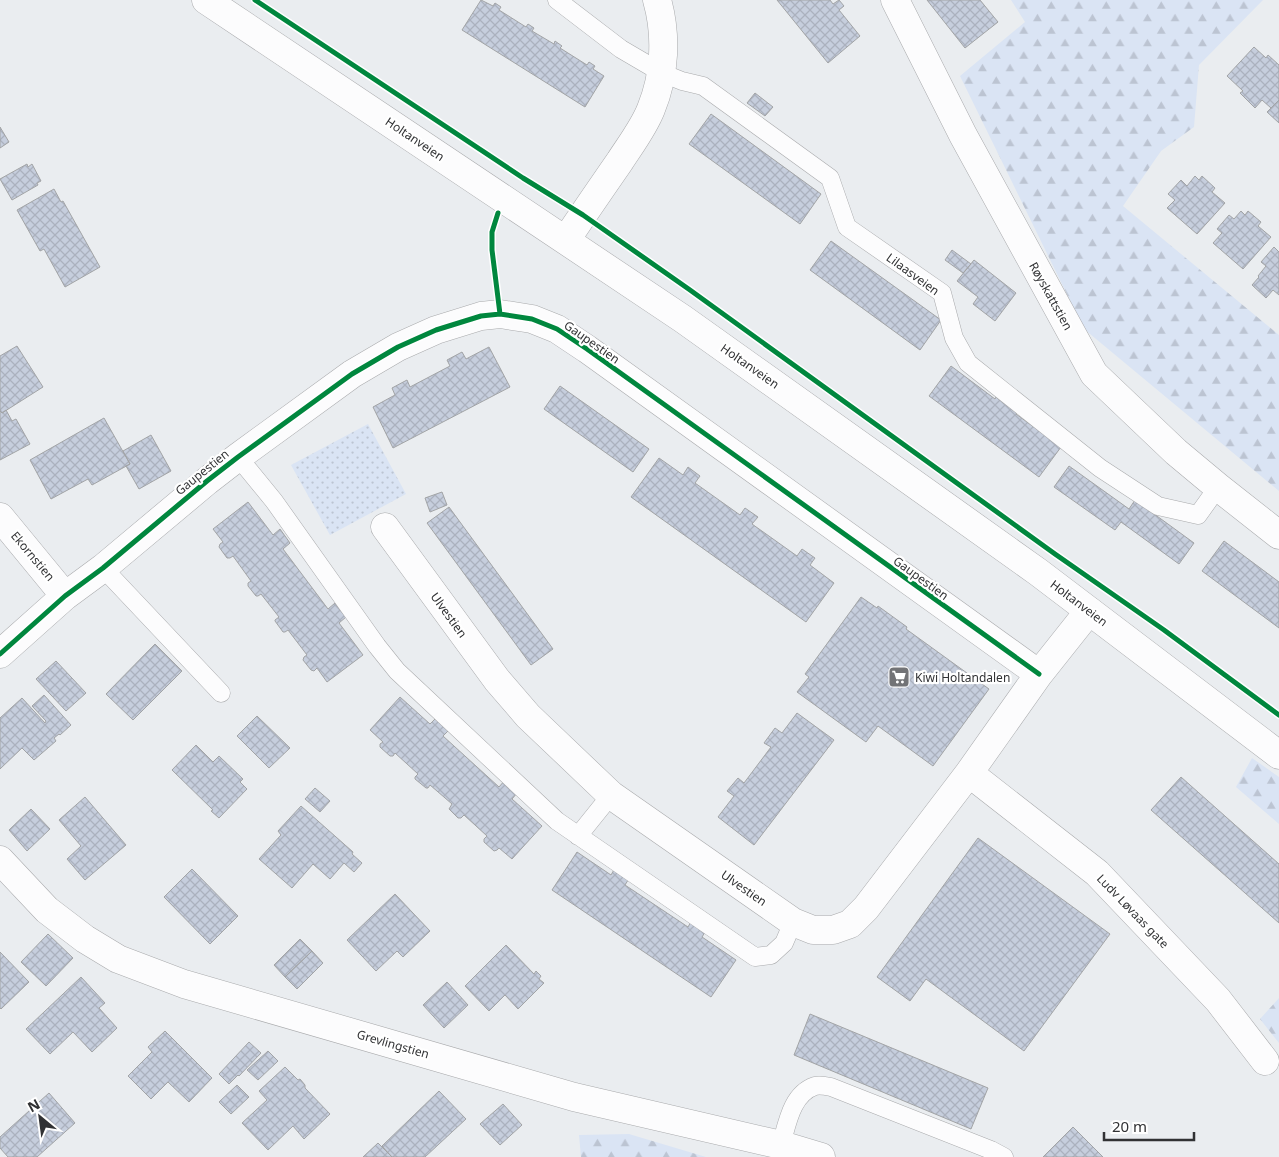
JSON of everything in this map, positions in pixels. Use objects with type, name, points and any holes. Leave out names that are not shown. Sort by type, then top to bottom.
[{"type":"street","name":"Holtanveien","points":[[206,0],[683,319],[1038,572],[1279,754]]},
{"type":"street","points":[[566,240],[634,140],[651,109],[662,73],[664,44],[662,15],[657,0]]},
{"type":"street","name":"Røyskattstien","points":[[895,0],[963,135],[1094,374],[1176,452],[1279,535]]},
{"type":"street","name":"Gaupestien","points":[[0,654],[65,596],[200,487],[352,374],[398,347],[436,330],[481,316],[500,314],[532,319],[557,329],[587,349],[1039,674]]},
{"type":"street","name":"Ekornstien","points":[[0,516],[65,596]]},
{"type":"street","name":"Ulvestien","points":[[385,527],[497,680],[528,716],[611,795],[792,922],[813,930],[832,930],[850,924],[866,908],[969,773],[1039,674],[1088,610]]},
{"type":"street","name":"Ludv Løvaas gate","points":[[969,773],[1097,873],[1218,1000],[1265,1061]]},
{"type":"street","name":"Grevlingstien","points":[[0,860],[47,910],[85,939],[118,959],[184,984],[574,1098],[780,1145],[821,1157]]},
{"type":"lane","name":"Lilaasveien","points":[[557,0],[621,49],[662,73],[682,81],[703,86],[830,178],[847,227],[942,293],[954,338],[968,363],[1100,468],[1158,506],[1198,515],[1218,487]]},
{"type":"lane","points":[[238,457],[274,501],[376,646],[397,671],[557,821],[755,957],[771,954],[784,944],[792,922]]},
{"type":"lane","points":[[102,568],[221,693]]},
{"type":"lane","points":[[578,836],[611,795]]},
{"type":"lane","points":[[780,1145],[793,1104],[804,1092],[816,1086],[830,1087],[991,1150],[1004,1157]]},
{"type":"green space","points":[[1011,0],[1263,0],[1199,65],[1194,127],[1161,151],[1123,206],[1279,335],[1279,491],[1084,329],[960,76],[1025,22]]},
{"type":"green space","points":[[368,424],[406,494],[330,535],[291,465]]},
{"type":"green space","points":[[1252,758],[1279,777],[1279,824],[1236,787]]},
{"type":"green space","points":[[1279,998],[1279,1043],[1260,1019]]},
{"type":"green space","points":[[629,1134],[706,1157],[581,1157],[579,1135]]},
{"type":"building","points":[[481,0],[493,6],[495,3],[501,7],[499,10],[526,27],[528,24],[534,28],[532,31],[554,44],[555,41],[562,46],[560,48],[587,65],[589,62],[595,66],[593,69],[604,76],[585,107],[462,30]]},
{"type":"building","points":[[777,0],[830,0],[833,4],[839,0],[844,6],[839,10],[860,36],[828,63]]},
{"type":"building","points":[[927,0],[980,0],[998,22],[965,48]]},
{"type":"building","points":[[1254,47],[1266,58],[1268,55],[1279,65],[1279,100],[1271,108],[1262,100],[1255,108],[1240,93],[1243,91],[1227,76]]},
{"type":"building","points":[[755,93],[773,107],[765,116],[747,103]]},
{"type":"building","points":[[1279,100],[1279,123],[1267,112]]},
{"type":"building","points":[[711,114],[821,194],[800,224],[689,144]]},
{"type":"building","points":[[0,127],[9,142],[0,148]]},
{"type":"building","points":[[27,164],[28,167],[32,164],[41,181],[37,183],[38,185],[12,200],[0,179]]},
{"type":"building","points":[[1195,176],[1199,180],[1202,176],[1215,188],[1212,192],[1225,203],[1197,234],[1167,208],[1175,200],[1168,194],[1181,180],[1187,186]]},
{"type":"building","points":[[54,189],[61,202],[63,201],[100,267],[65,287],[44,249],[40,251],[17,210]]},
{"type":"building","points":[[1241,211],[1245,215],[1248,211],[1261,222],[1258,226],[1271,237],[1243,269],[1213,243],[1222,233],[1217,229],[1229,215],[1234,219]]},
{"type":"building","points":[[831,241],[941,320],[920,350],[810,270]]},
{"type":"building","points":[[1274,247],[1279,252],[1279,295],[1273,290],[1266,298],[1252,285],[1266,266],[1261,262]]},
{"type":"building","points":[[952,250],[971,264],[963,273],[945,260]]},
{"type":"building","points":[[974,260],[1016,293],[995,321],[973,304],[978,297],[957,281]]},
{"type":"building","points":[[17,346],[43,387],[2,413],[0,411],[0,356]]},
{"type":"building","points":[[489,347],[510,387],[393,448],[373,407],[395,395],[392,388],[407,380],[410,387],[450,366],[447,360],[462,352],[466,359]]},
{"type":"building","points":[[951,366],[995,399],[996,397],[1061,447],[1039,477],[929,396]]},
{"type":"building","points":[[560,386],[649,449],[633,472],[544,409]]},
{"type":"building","points":[[6,410],[12,421],[16,419],[30,444],[0,460],[0,411],[2,413]]},
{"type":"building","points":[[104,418],[130,464],[92,485],[88,479],[51,499],[30,460]]},
{"type":"building","points":[[151,435],[171,471],[139,489],[126,466],[130,464],[123,451]]},
{"type":"building","points":[[659,458],[683,475],[688,467],[700,476],[695,483],[740,515],[745,508],[758,517],[752,524],[797,556],[802,549],[815,558],[810,565],[834,583],[806,622],[631,497]]},
{"type":"building","points":[[1069,466],[1129,509],[1135,500],[1194,543],[1179,564],[1121,522],[1115,530],[1054,487]]},
{"type":"building","points":[[442,492],[447,505],[430,512],[425,498]]},
{"type":"building","points":[[248,502],[273,535],[280,529],[290,543],[283,549],[328,609],[335,603],[346,617],[339,623],[363,655],[327,682],[317,668],[314,671],[311,670],[303,660],[307,655],[288,630],[283,632],[275,621],[279,617],[261,594],[256,596],[248,586],[248,583],[251,581],[233,556],[227,558],[219,547],[223,542],[213,529]]},
{"type":"building","points":[[449,507],[553,649],[531,665],[427,523]]},
{"type":"building","points":[[1224,541],[1279,582],[1279,628],[1202,571]]},
{"type":"building","points":[[861,597],[877,608],[878,606],[907,627],[906,629],[989,689],[933,766],[878,726],[866,742],[797,692],[809,677],[805,674]]},
{"type":"building","points":[[155,644],[182,671],[133,720],[106,694]]},
{"type":"building","points":[[56,661],[86,693],[66,711],[36,679]]},
{"type":"building","points":[[44,695],[71,725],[54,738],[56,741],[34,760],[22,748],[0,769],[0,718],[22,698],[45,723],[46,721],[32,706]]},
{"type":"building","points":[[400,697],[430,724],[436,718],[449,730],[443,736],[499,787],[505,780],[518,792],[512,799],[542,826],[512,859],[499,848],[494,851],[484,842],[487,836],[464,815],[458,818],[449,809],[452,804],[430,785],[426,788],[415,779],[418,774],[395,753],[393,756],[390,756],[380,747],[380,744],[383,742],[370,730]]},
{"type":"building","points":[[797,713],[834,740],[754,845],[718,817],[734,796],[727,791],[738,778],[744,783],[771,747],[764,743],[775,728],[782,733]]},
{"type":"building","points":[[257,716],[290,748],[269,768],[237,736]]},
{"type":"building","points":[[196,745],[213,762],[219,756],[243,779],[240,782],[247,789],[219,818],[172,770]]},
{"type":"building","points":[[1181,777],[1279,864],[1279,923],[1151,810]]},
{"type":"building","points":[[315,788],[330,801],[320,812],[305,799]]},
{"type":"building","points":[[85,797],[126,845],[85,880],[67,859],[81,846],[59,820]]},
{"type":"building","points":[[301,806],[353,852],[352,854],[362,863],[354,872],[344,863],[330,879],[313,864],[292,888],[259,859],[281,835],[278,831]]},
{"type":"building","points":[[31,809],[50,829],[27,851],[9,830]]},
{"type":"building","points":[[978,838],[1110,934],[1024,1051],[926,979],[910,1001],[877,977]]},
{"type":"building","points":[[577,852],[611,875],[615,868],[630,877],[625,885],[688,927],[692,920],[707,929],[702,937],[736,960],[711,997],[552,890]]},
{"type":"building","points":[[192,869],[238,916],[210,944],[164,897]]},
{"type":"building","points":[[395,894],[430,931],[403,957],[397,951],[376,971],[347,940]]},
{"type":"building","points":[[48,934],[73,958],[46,986],[21,962]]},
{"type":"building","points":[[300,939],[312,951],[285,977],[274,965]]},
{"type":"building","points":[[506,945],[534,974],[536,971],[541,976],[539,979],[544,983],[518,1009],[505,995],[489,1011],[465,986]]},
{"type":"building","points":[[312,951],[323,963],[297,989],[285,977]]},
{"type":"building","points":[[0,952],[29,982],[1,1009],[0,1008]]},
{"type":"building","points":[[81,977],[105,1003],[99,1008],[117,1028],[92,1052],[73,1032],[50,1054],[26,1029]]},
{"type":"building","points":[[447,982],[468,1005],[444,1028],[423,1005]]},
{"type":"building","points":[[810,1014],[988,1088],[971,1129],[794,1055]]},
{"type":"building","points":[[165,1031],[212,1078],[189,1102],[168,1082],[151,1099],[128,1076],[152,1052],[148,1047]]},
{"type":"building","points":[[249,1042],[261,1053],[229,1084],[219,1074]]},
{"type":"building","points":[[268,1051],[278,1061],[258,1080],[247,1070]]},
{"type":"building","points":[[285,1067],[298,1080],[300,1079],[305,1088],[330,1114],[304,1139],[293,1126],[268,1150],[242,1123],[267,1100],[259,1091]]},
{"type":"building","points":[[237,1085],[249,1097],[231,1114],[219,1102]]},
{"type":"building","points":[[439,1091],[466,1119],[425,1157],[392,1157],[382,1146]]},
{"type":"building","points":[[49,1093],[75,1123],[37,1157],[8,1157],[0,1148],[0,1137]]},
{"type":"building","points":[[503,1104],[522,1125],[500,1145],[480,1124]]},
{"type":"building","points":[[1073,1127],[1103,1157],[1043,1157]]},
{"type":"building","points":[[378,1143],[392,1157],[363,1157]]},
{"type":"cycle path","points":[[255,0],[523,178],[583,215],[690,290],[1055,554],[1164,630],[1279,715]]},
{"type":"cycle path","points":[[498,213],[492,232],[492,250],[500,314]]},
{"type":"cycle path","points":[[0,654],[65,596],[103,568],[207,481],[352,374],[398,347],[436,330],[481,316],[500,314],[532,319],[557,329],[587,349],[1039,674]]},
{"type":"place","name":"Kiwi Holtandalen","points":[[899,677]]}]
